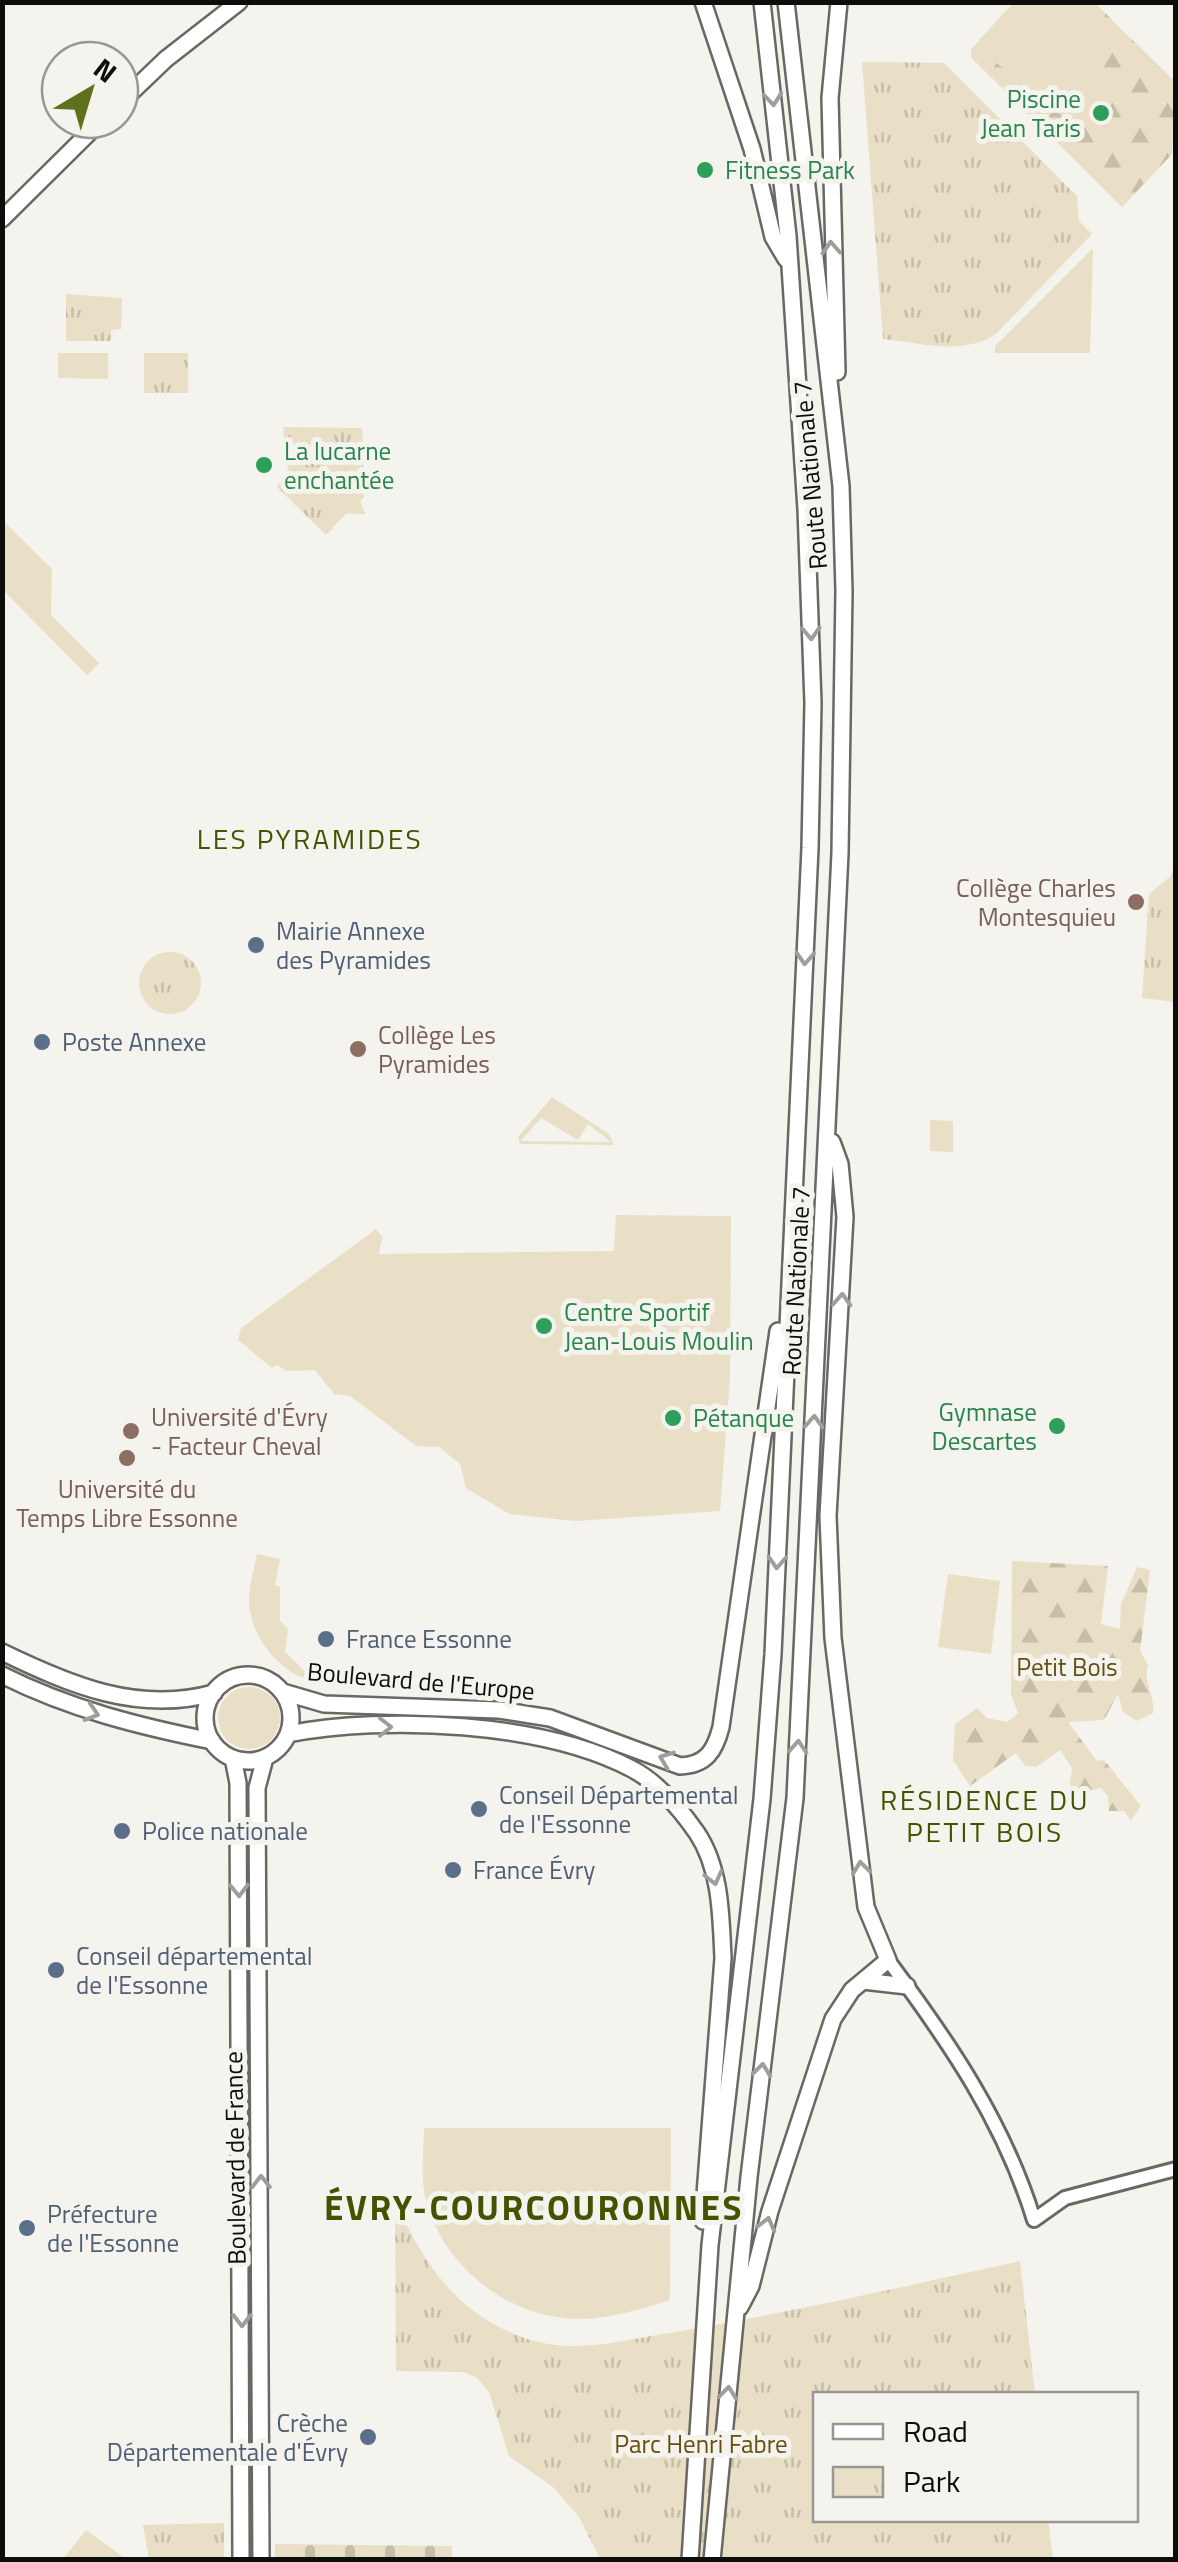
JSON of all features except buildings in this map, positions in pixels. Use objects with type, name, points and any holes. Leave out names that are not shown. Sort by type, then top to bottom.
[{"type":"main road","points":[[140,84],[239,2]]},
{"type":"main road","points":[[702,2],[752,150],[773,237],[789,264]]},
{"type":"main road","name":"Route Nationale 7","points":[[690,2560],[710,2245],[762,1799],[790,1295],[813,703],[806,509],[789,264],[762,2]]},
{"type":"main road","name":"Route Nationale 7","points":[[712,2560],[735,2315],[795,1798],[828,1134],[844,702],[841,486],[786,2]]},
{"type":"main road","points":[[839,2],[830,98],[830,234],[841,486]]},
{"type":"main road","points":[[2,218],[82,140]]},
{"type":"main road","points":[[735,2315],[752,2286],[770,2211],[832,2019],[863,1981],[888,1960],[866,1907],[833,1638],[828,1516],[845,1197],[828,1134]]},
{"type":"main road","name":"Boulevard de l'Europe","points":[[283,1692],[324,1704],[499,1710],[554,1719],[680,1766],[702,1762],[714,1748],[729,1671],[780,1311],[790,1295]]},
{"type":"main road","points":[[2,1652],[104,1694],[154,1701],[214,1692],[229,1680],[246,1675],[263,1678],[283,1692],[291,1712],[288,1734],[265,1758],[233,1758],[212,1741],[93,1714],[52,1700],[2,1674]]},
{"type":"main road","points":[[212,1741],[205,1720],[214,1692]]},
{"type":"main road","name":"Boulevard de l'Europe","points":[[288,1734],[342,1727],[448,1727],[575,1746],[637,1771],[669,1799],[698,1835],[714,1872],[722,1958],[703,2223],[710,2245]]},
{"type":"main road","name":"Boulevard de France","points":[[233,1758],[238,1783],[241,2040],[241,2560]]},
{"type":"main road","name":"Boulevard de France","points":[[260,2560],[258,1788],[265,1758]]},
{"type":"main road","points":[[863,1981],[908,1986]]},
{"type":"street","points":[[888,1960],[974,2082],[1020,2174],[1034,2220],[1066,2198],[1176,2169]]},
{"type":"green space","name":"Piscine Jean Taris","points":[[1013,3],[1095,3],[1174,81],[1172,154],[1122,207],[971,57],[971,49]]},
{"type":"green space","points":[[1105,13],[1174,81],[1172,154],[1122,207],[971,57],[974,45],[1076,127],[1101,101]]},
{"type":"green space","points":[[862,62],[944,63],[1077,196],[1079,221],[1092,234],[996,334],[983,341],[941,346],[883,339]]},
{"type":"green space","points":[[1093,248],[1090,353],[995,353],[995,346]]},
{"type":"green space","points":[[66,294],[122,298],[121,329],[111,330],[111,341],[66,341]]},
{"type":"green space","points":[[58,353],[108,353],[108,379],[58,378]]},
{"type":"green space","points":[[144,353],[188,353],[188,393],[144,393]]},
{"type":"green space","points":[[283,427],[362,428],[365,488],[360,491],[365,496],[360,501],[365,514],[346,514],[326,535],[277,487],[288,470]]},
{"type":"green space","points":[[2,520],[52,569],[51,615],[99,663],[87,675],[3,590]]},
{"type":"green space","points":[[1175,862],[1175,1002],[1142,998],[1149,894],[1171,876]]},
{"type":"green space","points":[[170,952],[192,961],[201,983],[192,1005],[170,1014],[148,1005],[139,983],[148,961]]},
{"type":"green space","points":[[552,1097],[609,1134],[614,1145],[520,1144],[518,1137]],"holes":[[[541,1118],[578,1140],[588,1124],[611,1142],[521,1141]]]},
{"type":"green space","points":[[930,1120],[953,1121],[953,1152],[930,1151]]},
{"type":"green space","name":"Centre Sportif Jean-Louis Moulin","points":[[616,1215],[731,1216],[730,1378],[720,1511],[576,1521],[509,1514],[466,1488],[460,1464],[439,1447],[416,1446],[350,1396],[334,1394],[315,1370],[286,1371],[277,1365],[272,1368],[238,1340],[241,1328],[376,1229],[382,1237],[379,1254],[614,1251]]},
{"type":"green space","points":[[257,1554],[280,1559],[275,1585],[280,1587],[280,1621],[288,1629],[285,1652],[316,1682],[280,1663],[255,1628],[249,1601]]},
{"type":"green space","name":"Petit Bois","points":[[1012,1561],[1108,1566],[1101,1624],[1120,1629],[1121,1604],[1137,1567],[1150,1570],[1140,1651],[1148,1665],[1153,1713],[1137,1721],[1123,1712],[1118,1694],[1104,1720],[1068,1722],[1097,1761],[1104,1760],[1141,1806],[1131,1821],[1124,1811],[1109,1811],[1108,1796],[1101,1788],[1077,1793],[1070,1785],[1072,1768],[1060,1750],[1036,1767],[1025,1766],[1016,1753],[970,1786],[953,1760],[955,1724],[977,1708],[987,1718],[1007,1722],[1018,1713],[1011,1695]]},
{"type":"green space","points":[[948,1574],[1000,1581],[991,1654],[938,1647]]},
{"type":"green space","points":[[249,1687],[271,1696],[280,1718],[271,1740],[249,1749],[227,1740],[218,1718],[227,1696]]},
{"type":"green space","points":[[424,2128],[671,2128],[670,2300],[618,2315],[578,2319],[539,2313],[494,2292],[456,2258],[430,2214],[423,2182]]},
{"type":"green space","name":"Parc Henri Fabre","points":[[395,2200],[429,2263],[458,2298],[496,2325],[519,2336],[556,2345],[612,2343],[713,2325],[1020,2261],[1035,2392],[813,2392],[813,2522],[1048,2522],[1053,2559],[600,2559],[579,2517],[553,2487],[509,2456],[489,2392],[477,2378],[464,2372],[396,2371]]},
{"type":"green space","points":[[224,2523],[224,2559],[149,2559],[143,2525]]},
{"type":"green space","points":[[86,2530],[126,2559],[63,2559]]},
{"type":"green space","points":[[275,2544],[452,2546],[452,2559],[275,2559]]},
{"type":"place","name":"Piscine Jean Taris","points":[[1101,113]]},
{"type":"place","name":"Fitness Park","points":[[705,170]]},
{"type":"place","name":"La lucarne enchantée","points":[[264,465]]},
{"type":"place","name":"Collège Charles Montesquieu","points":[[1136,902]]},
{"type":"place","name":"Mairie Annexe des Pyramides","points":[[256,945]]},
{"type":"place","name":"Poste Annexe","points":[[42,1042]]},
{"type":"place","name":"Collège Les Pyramides","points":[[358,1049]]},
{"type":"place","name":"Centre Sportif Jean-Louis Moulin","points":[[544,1326]]},
{"type":"place","name":"Pétanque","points":[[673,1418]]},
{"type":"place","name":"Gymnase Descartes","points":[[1057,1426]]},
{"type":"place","name":"Université d'Évry - Facteur Cheval","points":[[131,1431]]},
{"type":"place","name":"Université du Temps Libre Essonne","points":[[127,1458]]},
{"type":"place","name":"France Essonne","points":[[326,1639]]},
{"type":"place","name":"Conseil Départemental de l'Essonne","points":[[479,1809]]},
{"type":"place","name":"Police nationale","points":[[122,1831]]},
{"type":"place","name":"France Évry","points":[[453,1870]]},
{"type":"place","name":"Conseil départemental de l'Essonne","points":[[56,1970]]},
{"type":"place","name":"Préfecture de l'Essonne","points":[[27,2228]]},
{"type":"place","name":"Crèche Départementale d'Évry","points":[[368,2437]]},
{"type":"district","name":"LES PYRAMIDES","points":[[310,839]]},
{"type":"district","name":"RÉSIDENCE DU PETIT BOIS","points":[[985,1816]]},
{"type":"district","name":"ÉVRY-COURCOURONNES","points":[[534,2208]]}]
